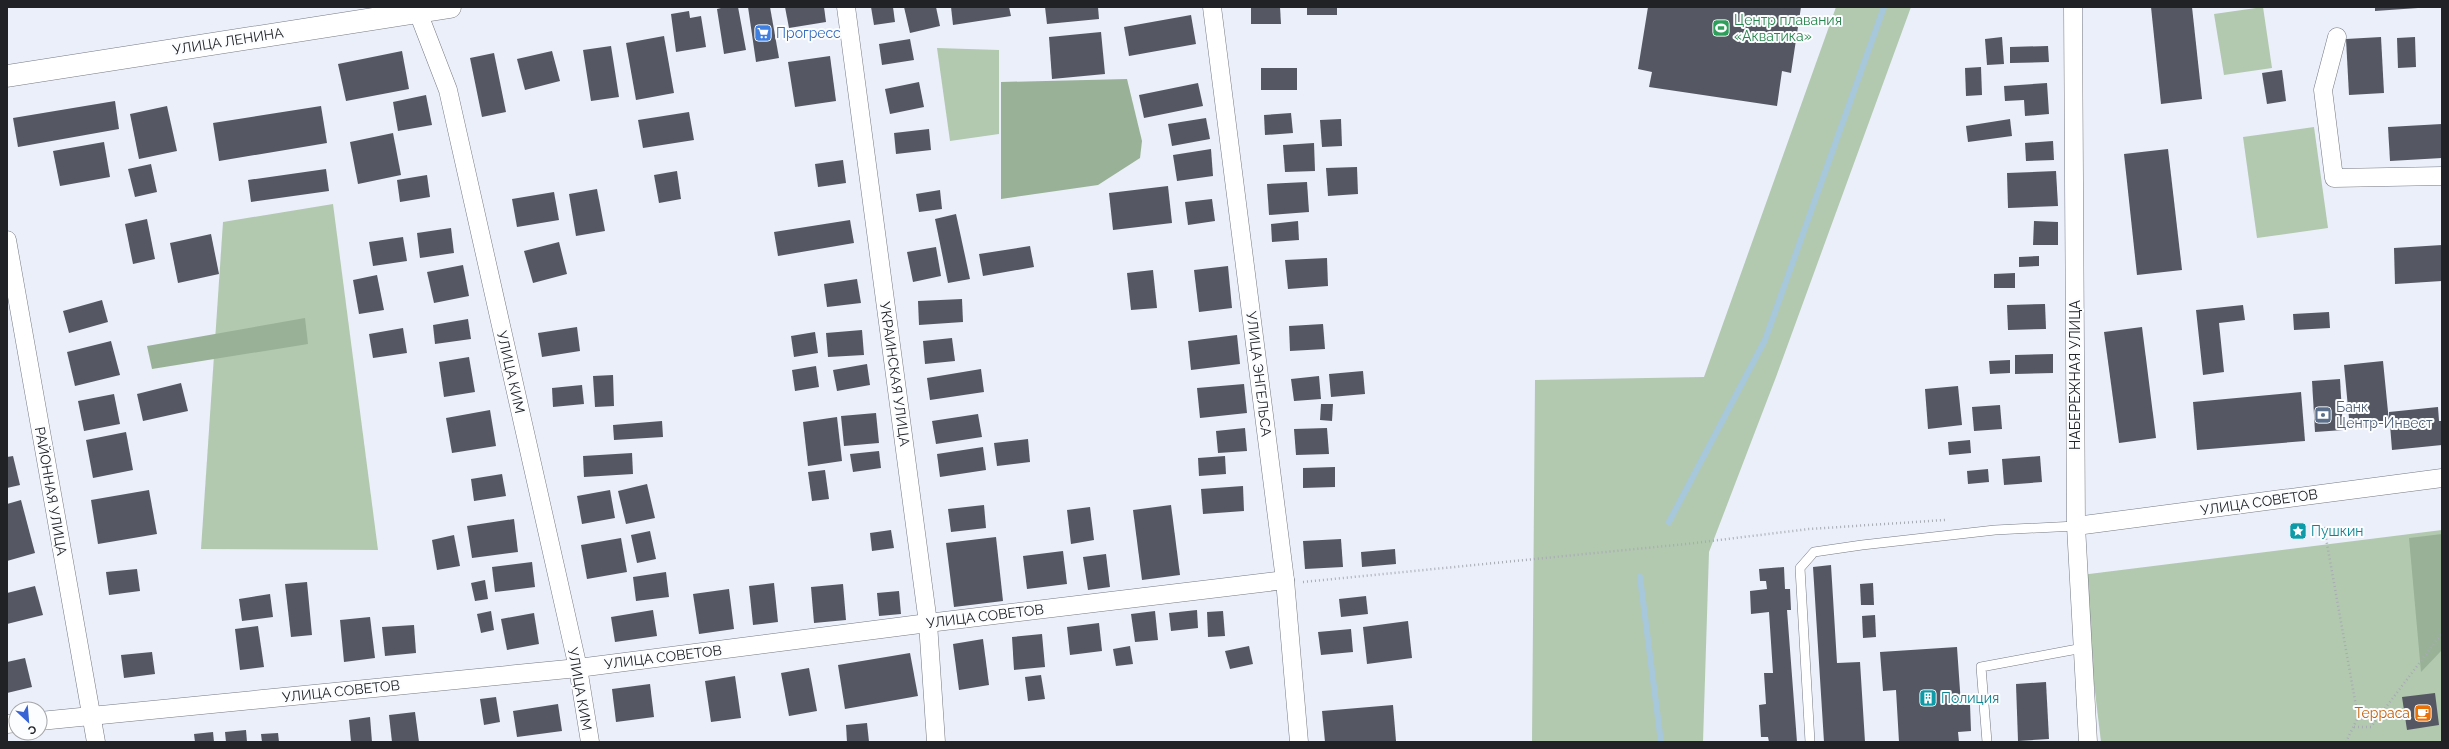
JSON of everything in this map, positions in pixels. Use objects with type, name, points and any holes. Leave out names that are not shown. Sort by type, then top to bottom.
[{"type":"street","name":"УЛИЦА ЛЕНИНА","points":[[7,76],[417,9],[450,7]]},
{"type":"street","name":"УКРАИНСКАЯ УЛИЦА","points":[[846,7],[928,623],[936,742]]},
{"type":"street","name":"УЛИЦА ЭНГЕЛЬСА","points":[[1212,7],[1285,580],[1299,742]]},
{"type":"street","name":"НАБЕРЕЖНАЯ УЛИЦА","points":[[2073,7],[2076,526],[2088,742]]},
{"type":"street","name":"УЛИЦА КИМ","points":[[417,9],[448,90],[578,668],[590,742]]},
{"type":"street","points":[[2337,37],[2323,90],[2334,178],[2442,176]]},
{"type":"street","name":"РАЙОННАЯ УЛИЦА","points":[[7,240],[96,742]]},
{"type":"street","name":"УЛИЦА СОВЕТОВ","points":[[2076,526],[2442,478]]},
{"type":"street","name":"УЛИЦА СОВЕТОВ","points":[[48,720],[578,668],[928,623],[1285,580]]},
{"type":"lane","points":[[1810,742],[1800,568],[1814,552],[1862,544],[1995,530],[2076,526]]},
{"type":"lane","points":[[1987,742],[1981,667],[2083,648]]},
{"type":"path","points":[[1285,580],[1295,583],[1686,544],[1808,528],[1946,520]]},
{"type":"path","points":[[2324,526],[2358,717],[2345,742]]},
{"type":"path","points":[[2354,727],[2371,728],[2442,633]]},
{"type":"green space","points":[[1836,7],[1911,7],[1776,377],[1709,552],[1703,742],[1532,742],[1535,380],[1704,377]]},
{"type":"green space","points":[[2263,7],[2272,68],[2224,75],[2214,14]]},
{"type":"green space","points":[[937,48],[999,50],[999,134],[950,141]]},
{"type":"green space","points":[[1127,79],[1142,141],[1140,158],[1098,185],[1001,199],[1001,82]]},
{"type":"green space","points":[[2314,127],[2328,228],[2257,238],[2243,137]]},
{"type":"green space","points":[[333,204],[378,550],[201,549],[223,222]]},
{"type":"green space","points":[[305,318],[308,344],[152,369],[147,346]]},
{"type":"green space","points":[[2442,530],[2442,742],[2101,742],[2081,575]]},
{"type":"green space","points":[[2442,534],[2442,650],[2421,672],[2409,538]]},
{"type":"building","points":[[725,7],[738,7],[746,50],[724,54],[717,9]]},
{"type":"building","name":"Прогресс","points":[[748,7],[770,7],[779,58],[756,62]]},
{"type":"building","points":[[785,7],[824,7],[826,22],[789,28]]},
{"type":"building","points":[[871,7],[893,7],[895,22],[874,25]]},
{"type":"building","points":[[904,7],[936,7],[940,26],[910,33]]},
{"type":"building","points":[[951,7],[1009,7],[1011,16],[953,25]]},
{"type":"building","points":[[1045,7],[1098,7],[1099,19],[1047,24]]},
{"type":"building","points":[[1251,7],[1280,7],[1281,24],[1251,24]]},
{"type":"building","points":[[1307,7],[1337,7],[1337,15],[1307,15]]},
{"type":"building","points":[[1648,7],[1801,7],[1791,73],[1782,71],[1777,106],[1649,87],[1652,72],[1638,69]]},
{"type":"building","points":[[2151,7],[2192,7],[2202,99],[2161,104]]},
{"type":"building","points":[[2375,7],[2418,7],[2418,8],[2375,11]]},
{"type":"building","points":[[689,11],[690,18],[701,16],[706,47],[676,52],[671,14]]},
{"type":"building","points":[[1191,15],[1196,44],[1129,56],[1124,27]]},
{"type":"building","points":[[1101,32],[1105,74],[1052,79],[1049,37]]},
{"type":"building","points":[[664,36],[674,93],[636,100],[626,43]]},
{"type":"building","points":[[2002,37],[2004,64],[1987,65],[1985,39]]},
{"type":"building","points":[[2381,37],[2384,93],[2349,95],[2346,39]]},
{"type":"building","points":[[2415,37],[2416,67],[2398,68],[2397,38]]},
{"type":"building","points":[[910,39],[914,60],[882,65],[879,44]]},
{"type":"building","points":[[611,46],[619,97],[591,101],[583,50]]},
{"type":"building","points":[[2048,46],[2049,62],[2010,63],[2010,47]]},
{"type":"building","points":[[402,51],[409,89],[346,101],[338,64]]},
{"type":"building","points":[[552,51],[560,81],[525,90],[517,59]]},
{"type":"building","points":[[494,53],[506,112],[482,117],[470,58]]},
{"type":"building","points":[[830,56],[836,101],[795,107],[788,62]]},
{"type":"building","points":[[1981,67],[1982,95],[1966,96],[1965,68]]},
{"type":"building","points":[[1261,68],[1297,68],[1297,90],[1261,90]]},
{"type":"building","points":[[2282,70],[2286,101],[2267,104],[2262,73]]},
{"type":"building","points":[[919,82],[924,107],[890,114],[885,89]]},
{"type":"building","points":[[1198,83],[1203,106],[1144,118],[1139,95]]},
{"type":"building","points":[[2047,83],[2049,114],[2025,116],[2024,100],[2005,101],[2004,86]]},
{"type":"building","points":[[426,95],[432,125],[398,131],[393,102]]},
{"type":"building","points":[[115,101],[119,129],[18,147],[13,118]]},
{"type":"building","points":[[167,106],[177,151],[139,159],[130,114]]},
{"type":"building","points":[[321,106],[327,143],[219,161],[213,123]]},
{"type":"building","points":[[689,112],[694,140],[643,148],[638,120]]},
{"type":"building","points":[[1291,113],[1293,133],[1265,135],[1264,115]]},
{"type":"building","points":[[1206,118],[1210,139],[1172,146],[1168,124]]},
{"type":"building","points":[[1341,119],[1342,146],[1322,147],[1320,120]]},
{"type":"building","points":[[2010,119],[2012,136],[1968,142],[1966,126]]},
{"type":"building","points":[[2442,124],[2442,158],[2390,161],[2388,127]]},
{"type":"building","points":[[929,129],[931,150],[896,154],[894,133]]},
{"type":"building","points":[[393,133],[401,175],[358,184],[350,142]]},
{"type":"building","points":[[2053,141],[2054,160],[2026,161],[2025,143]]},
{"type":"building","points":[[104,142],[110,177],[60,186],[53,151]]},
{"type":"building","points":[[1314,143],[1315,171],[1285,172],[1283,145]]},
{"type":"building","points":[[1211,149],[1213,176],[1177,181],[1173,155]]},
{"type":"building","points":[[2168,149],[2182,270],[2137,275],[2124,154]]},
{"type":"building","points":[[843,160],[846,183],[818,187],[815,164]]},
{"type":"building","points":[[151,164],[157,192],[135,197],[128,169]]},
{"type":"building","points":[[1357,167],[1358,194],[1328,196],[1326,168]]},
{"type":"building","points":[[326,169],[329,191],[251,202],[248,180]]},
{"type":"building","points":[[677,171],[681,199],[659,203],[654,175]]},
{"type":"building","points":[[2056,171],[2058,206],[2008,208],[2007,173]]},
{"type":"building","points":[[427,175],[430,197],[400,202],[397,180]]},
{"type":"building","points":[[1307,182],[1309,212],[1269,215],[1267,184]]},
{"type":"building","points":[[1168,186],[1172,223],[1113,230],[1109,193]]},
{"type":"building","points":[[597,189],[605,231],[576,236],[569,194]]},
{"type":"building","points":[[940,190],[942,209],[919,212],[916,194]]},
{"type":"building","points":[[554,192],[559,220],[517,227],[512,199]]},
{"type":"building","points":[[1212,199],[1215,221],[1188,225],[1185,202]]},
{"type":"building","points":[[956,214],[970,279],[948,283],[935,219]]},
{"type":"building","points":[[147,219],[155,259],[133,264],[125,224]]},
{"type":"building","points":[[850,220],[854,243],[778,256],[774,232]]},
{"type":"building","points":[[1298,221],[1299,240],[1272,242],[1271,224]]},
{"type":"building","points":[[2034,221],[2058,222],[2058,245],[2033,245]]},
{"type":"building","points":[[451,228],[454,253],[420,258],[417,233]]},
{"type":"building","points":[[211,234],[219,274],[178,283],[170,243]]},
{"type":"building","points":[[403,237],[407,261],[373,266],[369,242]]},
{"type":"building","points":[[559,242],[567,274],[533,283],[524,251]]},
{"type":"building","points":[[2442,245],[2442,281],[2395,284],[2394,248]]},
{"type":"building","points":[[1030,246],[1034,267],[983,276],[979,254]]},
{"type":"building","points":[[936,247],[941,276],[913,282],[907,252]]},
{"type":"building","points":[[2039,256],[2039,266],[2019,267],[2019,257]]},
{"type":"building","points":[[1327,258],[1328,286],[1288,289],[1285,260]]},
{"type":"building","points":[[463,265],[469,296],[434,303],[427,272]]},
{"type":"building","points":[[1228,266],[1232,308],[1199,312],[1194,270]]},
{"type":"building","points":[[1153,270],[1157,308],[1131,310],[1127,273]]},
{"type":"building","points":[[2015,273],[2015,288],[1994,288],[1994,274]]},
{"type":"building","points":[[377,275],[384,310],[359,314],[353,280]]},
{"type":"building","points":[[857,279],[861,303],[827,307],[824,284]]},
{"type":"building","points":[[962,299],[963,322],[919,325],[918,301]]},
{"type":"building","points":[[102,300],[108,322],[69,333],[63,311]]},
{"type":"building","points":[[2045,304],[2046,329],[2008,330],[2007,305]]},
{"type":"building","points":[[2243,305],[2245,320],[2219,323],[2224,372],[2203,375],[2196,310]]},
{"type":"building","points":[[2329,312],[2330,328],[2294,330],[2293,314]]},
{"type":"building","points":[[468,319],[471,339],[435,344],[433,325]]},
{"type":"building","points":[[1323,324],[1325,349],[1290,351],[1289,326]]},
{"type":"building","points":[[577,327],[580,351],[542,357],[538,333]]},
{"type":"building","points":[[2142,327],[2156,438],[2119,443],[2104,332]]},
{"type":"building","points":[[403,328],[407,353],[373,358],[369,334]]},
{"type":"building","points":[[862,330],[864,355],[828,357],[826,333]]},
{"type":"building","points":[[815,332],[818,353],[794,357],[791,336]]},
{"type":"building","points":[[1237,335],[1240,364],[1191,370],[1188,341]]},
{"type":"building","points":[[952,338],[955,361],[925,364],[923,341]]},
{"type":"building","points":[[111,341],[120,375],[75,386],[67,352]]},
{"type":"building","points":[[2053,354],[2053,373],[2015,374],[2015,355]]},
{"type":"building","points":[[469,357],[475,392],[444,397],[439,362]]},
{"type":"building","points":[[2010,360],[2010,373],[1990,374],[1989,361]]},
{"type":"building","points":[[2383,361],[2389,422],[2389,412],[2438,407],[2439,421],[2442,421],[2442,445],[2392,450],[2390,425],[2350,429],[2344,365]]},
{"type":"building","points":[[867,364],[870,385],[837,391],[833,370]]},
{"type":"building","points":[[816,366],[819,387],[795,391],[792,370]]},
{"type":"building","points":[[981,369],[984,392],[930,400],[927,378]]},
{"type":"building","points":[[1363,371],[1365,394],[1331,397],[1329,374]]},
{"type":"building","points":[[613,375],[614,406],[595,407],[593,376]]},
{"type":"building","points":[[1319,376],[1321,399],[1294,401],[1291,379]]},
{"type":"building","points":[[2340,379],[2343,430],[2315,432],[2312,381]]},
{"type":"building","points":[[181,383],[188,411],[143,421],[137,394]]},
{"type":"building","points":[[1244,384],[1247,413],[1200,418],[1197,388]]},
{"type":"building","points":[[582,385],[584,404],[553,407],[552,388]]},
{"type":"building","points":[[1958,386],[1962,425],[1928,429],[1925,389]]},
{"type":"building","points":[[2301,392],[2305,441],[2197,450],[2193,402]]},
{"type":"building","points":[[114,394],[120,424],[84,431],[78,401]]},
{"type":"building","points":[[1321,404],[1333,404],[1332,421],[1320,420]]},
{"type":"building","points":[[2000,405],[2002,429],[1974,431],[1972,407]]},
{"type":"building","points":[[490,410],[496,446],[452,453],[446,418]]},
{"type":"building","points":[[876,413],[879,443],[844,446],[841,416]]},
{"type":"building","points":[[978,414],[982,437],[936,444],[932,421]]},
{"type":"building","points":[[837,417],[842,461],[808,466],[803,422]]},
{"type":"building","points":[[662,421],[663,437],[614,440],[613,425]]},
{"type":"building","points":[[1245,428],[1247,451],[1218,453],[1216,431]]},
{"type":"building","points":[[1327,428],[1329,454],[1296,455],[1294,429]]},
{"type":"building","points":[[126,432],[133,470],[93,478],[86,440]]},
{"type":"building","points":[[1028,439],[1030,462],[997,466],[994,443]]},
{"type":"building","points":[[1970,440],[1971,453],[1949,455],[1948,442]]},
{"type":"building","points":[[983,447],[986,470],[940,477],[937,454]]},
{"type":"building","points":[[879,451],[881,468],[853,472],[850,454]]},
{"type":"building","points":[[632,453],[633,474],[584,477],[583,456]]},
{"type":"building","points":[[13,456],[20,485],[7,488],[7,457]]},
{"type":"building","points":[[1225,456],[1226,474],[1199,476],[1198,458]]},
{"type":"building","points":[[2040,456],[2042,482],[2004,485],[2002,459]]},
{"type":"building","points":[[1335,467],[1335,487],[1303,488],[1303,468]]},
{"type":"building","points":[[1988,469],[1989,482],[1968,484],[1967,471]]},
{"type":"building","points":[[825,470],[829,499],[812,501],[808,472]]},
{"type":"building","points":[[502,474],[506,496],[474,501],[471,479]]},
{"type":"building","points":[[647,484],[655,518],[626,524],[618,491]]},
{"type":"building","points":[[1243,486],[1244,511],[1203,514],[1201,489]]},
{"type":"building","points":[[149,490],[157,534],[98,544],[91,500]]},
{"type":"building","points":[[610,490],[615,518],[582,524],[577,496]]},
{"type":"building","points":[[21,500],[35,553],[7,561],[7,504]]},
{"type":"building","points":[[984,505],[986,528],[951,532],[948,509]]},
{"type":"building","points":[[1171,505],[1180,575],[1142,580],[1133,510]]},
{"type":"building","points":[[1090,507],[1094,540],[1071,544],[1067,510]]},
{"type":"building","points":[[514,519],[518,552],[472,558],[467,526]]},
{"type":"building","points":[[891,530],[894,548],[872,551],[870,533]]},
{"type":"building","points":[[650,531],[656,559],[637,563],[631,535]]},
{"type":"building","points":[[454,535],[460,566],[437,570],[432,540]]},
{"type":"building","points":[[996,537],[1003,601],[954,607],[946,543]]},
{"type":"building","points":[[621,538],[627,572],[587,579],[581,545]]},
{"type":"building","points":[[1341,539],[1343,567],[1305,569],[1303,541]]},
{"type":"building","points":[[1395,549],[1396,564],[1362,567],[1361,552]]},
{"type":"building","points":[[1063,551],[1067,584],[1027,589],[1023,556]]},
{"type":"building","points":[[1106,554],[1110,587],[1088,590],[1083,557]]},
{"type":"building","points":[[532,562],[535,587],[495,592],[492,567]]},
{"type":"building","points":[[1831,565],[1837,663],[1860,662],[1865,742],[1824,742],[1813,567]]},
{"type":"building","points":[[1784,567],[1785,589],[1790,589],[1791,610],[1787,610],[1797,742],[1769,742],[1768,737],[1761,737],[1759,705],[1766,704],[1764,673],[1773,673],[1769,612],[1751,614],[1750,591],[1767,589],[1766,581],[1760,581],[1759,569]]},
{"type":"building","points":[[137,569],[140,591],[109,595],[106,572]]},
{"type":"building","points":[[666,572],[669,597],[636,601],[633,577]]},
{"type":"building","points":[[485,580],[488,599],[475,601],[471,583]]},
{"type":"building","points":[[307,582],[312,635],[291,637],[285,584]]},
{"type":"building","points":[[774,583],[778,622],[753,625],[749,586]]},
{"type":"building","points":[[1873,583],[1874,605],[1861,605],[1860,584]]},
{"type":"building","points":[[843,584],[846,620],[814,623],[811,587]]},
{"type":"building","points":[[35,586],[43,615],[7,624],[7,593]]},
{"type":"building","points":[[729,589],[734,629],[699,634],[693,594]]},
{"type":"building","points":[[899,591],[901,614],[879,616],[877,593]]},
{"type":"building","points":[[270,594],[273,617],[242,621],[239,599]]},
{"type":"building","points":[[1366,596],[1368,614],[1341,617],[1339,599]]},
{"type":"building","points":[[653,610],[657,636],[615,642],[611,617]]},
{"type":"building","points":[[1197,610],[1198,628],[1171,631],[1169,613]]},
{"type":"building","points":[[491,611],[494,630],[481,633],[477,614]]},
{"type":"building","points":[[1155,611],[1158,640],[1135,642],[1131,614]]},
{"type":"building","points":[[1223,611],[1225,636],[1208,637],[1207,612]]},
{"type":"building","points":[[534,613],[539,644],[507,650],[501,619]]},
{"type":"building","points":[[1875,615],[1876,637],[1863,638],[1862,616]]},
{"type":"building","points":[[370,617],[375,658],[344,662],[340,620]]},
{"type":"building","points":[[1408,621],[1412,658],[1367,664],[1363,627]]},
{"type":"building","points":[[1099,623],[1102,651],[1070,655],[1067,627]]},
{"type":"building","points":[[414,625],[416,653],[385,656],[382,627]]},
{"type":"building","points":[[258,626],[264,667],[240,670],[235,629]]},
{"type":"building","points":[[1351,629],[1353,652],[1321,655],[1318,632]]},
{"type":"building","points":[[1042,634],[1045,667],[1014,670],[1012,637]]},
{"type":"building","points":[[983,639],[989,685],[959,690],[953,644]]},
{"type":"building","points":[[1130,646],[1133,664],[1116,666],[1113,649]]},
{"type":"building","points":[[1249,646],[1253,664],[1230,669],[1225,651]]},
{"type":"building","name":"Полиция","points":[[1957,647],[1961,705],[1970,704],[1971,731],[1958,732],[1959,742],[1899,742],[1896,690],[1883,691],[1880,652]]},
{"type":"building","points":[[152,652],[155,674],[124,678],[121,655]]},
{"type":"building","points":[[910,653],[918,696],[845,709],[838,665]]},
{"type":"building","points":[[25,658],[32,687],[7,693],[7,662]]},
{"type":"building","points":[[809,668],[817,711],[789,716],[781,673]]},
{"type":"building","points":[[1041,675],[1045,699],[1028,701],[1025,677]]},
{"type":"building","points":[[735,676],[741,718],[711,722],[705,681]]},
{"type":"building","points":[[2046,682],[2049,739],[2018,741],[2016,684]]},
{"type":"building","points":[[650,684],[654,717],[616,722],[612,689]]},
{"type":"building","points":[[2435,693],[2439,725],[2407,730],[2402,697]]},
{"type":"building","points":[[496,697],[500,722],[484,725],[480,699]]},
{"type":"building","points":[[558,704],[562,731],[517,737],[513,711]]},
{"type":"building","points":[[1393,705],[1396,741],[1325,742],[1322,711]]},
{"type":"building","points":[[415,712],[419,742],[392,742],[389,715]]},
{"type":"building","points":[[370,717],[372,742],[351,742],[349,720]]},
{"type":"building","points":[[867,723],[869,742],[847,742],[846,725]]},
{"type":"building","points":[[246,730],[247,742],[226,742],[225,732]]},
{"type":"building","points":[[213,732],[214,742],[195,742],[194,734]]},
{"type":"building","points":[[278,733],[279,742],[262,742],[261,734]]},
{"type":"waterway","points":[[1669,522],[1765,340],[1884,7]]},
{"type":"waterway","points":[[1640,577],[1661,742]]},
{"type":"place","name":"Центр плавания «Акватика»","points":[[1721,28]]},
{"type":"place","name":"Прогресс","points":[[763,33]]},
{"type":"place","name":"Банк Центр-Инвест","points":[[2323,415]]},
{"type":"place","name":"Пушкин","points":[[2298,531]]},
{"type":"place","name":"Полиция","points":[[1928,698]]},
{"type":"place","name":"Терраса","points":[[2423,713]]}]
